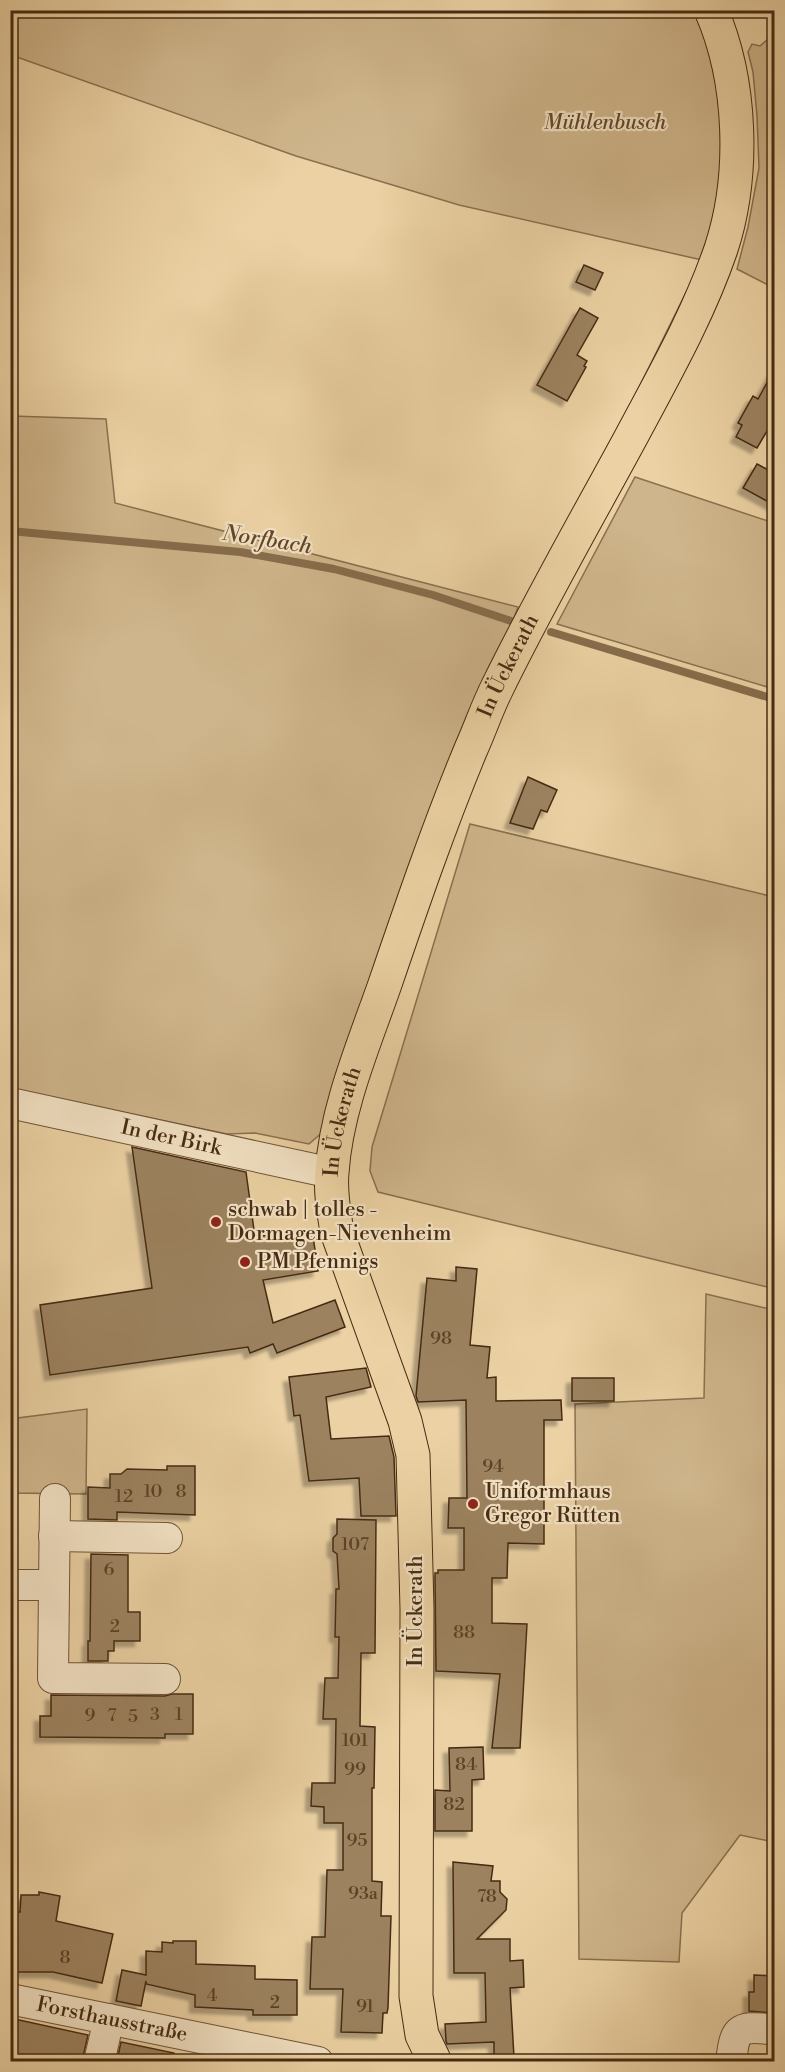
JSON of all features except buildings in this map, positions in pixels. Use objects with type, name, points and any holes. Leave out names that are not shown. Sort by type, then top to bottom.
[{"type":"main road","name":"In Ückerath","points":[[435,2061],[422,2035],[416,1996],[417,1609],[413,1455],[405,1421],[337,1232],[332,1202],[332,1173],[337,1138],[351,1082],[446,808],[496,691],[675,354],[703,296],[722,245],[733,191],[737,149],[735,109],[724,51],[711,10]]},
{"type":"street","name":"In der Birk","points":[[10,1103],[332,1173]]},
{"type":"street","points":[[55,1499],[53,1678],[165,1679]]},
{"type":"street","points":[[54,1536],[167,1538]]},
{"type":"street","points":[[10,1585],[54,1585]]},
{"type":"street","name":"Forsthausstraße","points":[[10,1999],[318,2061]]},
{"type":"street","points":[[99,2061],[109,2019]]},
{"type":"street","points":[[731,2061],[733,2042],[737,2033],[750,2027],[770,2029]]},
{"type":"green space","name":"Mühlenbusch","points":[[11,11],[697,11],[720,88],[721,180],[707,257],[603,460],[702,260],[459,205],[296,156],[11,55]]},
{"type":"green space","points":[[768,11],[774,11],[774,34]]},
{"type":"green space","points":[[774,34],[774,288],[737,269],[748,227],[759,168],[753,72],[748,52],[752,44],[760,46]]},
{"type":"green space","points":[[11,416],[106,419],[115,503],[518,607],[325,1130],[309,1144],[255,1133],[227,1134],[11,1089]]},
{"type":"green space","points":[[635,477],[774,523],[774,689],[557,624]]},
{"type":"green space","points":[[470,824],[774,897],[774,1273],[767,1287],[378,1192],[370,1171],[372,1147]]},
{"type":"green space","points":[[706,1294],[774,1310],[774,1842],[740,1835],[682,1913],[679,1962],[579,1959],[575,1404],[704,1398]]},
{"type":"green space","points":[[87,1409],[86,1494],[11,1493],[10,1419]]},
{"type":"waterway","name":"Norfbach","points":[[10,531],[240,552],[334,569],[433,595],[511,621]]},
{"type":"waterway","name":"Norfbach","points":[[551,632],[774,699]]},
{"type":"place","name":"schwab | tolles - Dormagen-Nievenheim","points":[[216,1222]]},
{"type":"place","name":"PM Pfennigs","points":[[245,1262]]},
{"type":"place","name":"Uniformhaus Gregor Rütten","points":[[473,1504]]}]
